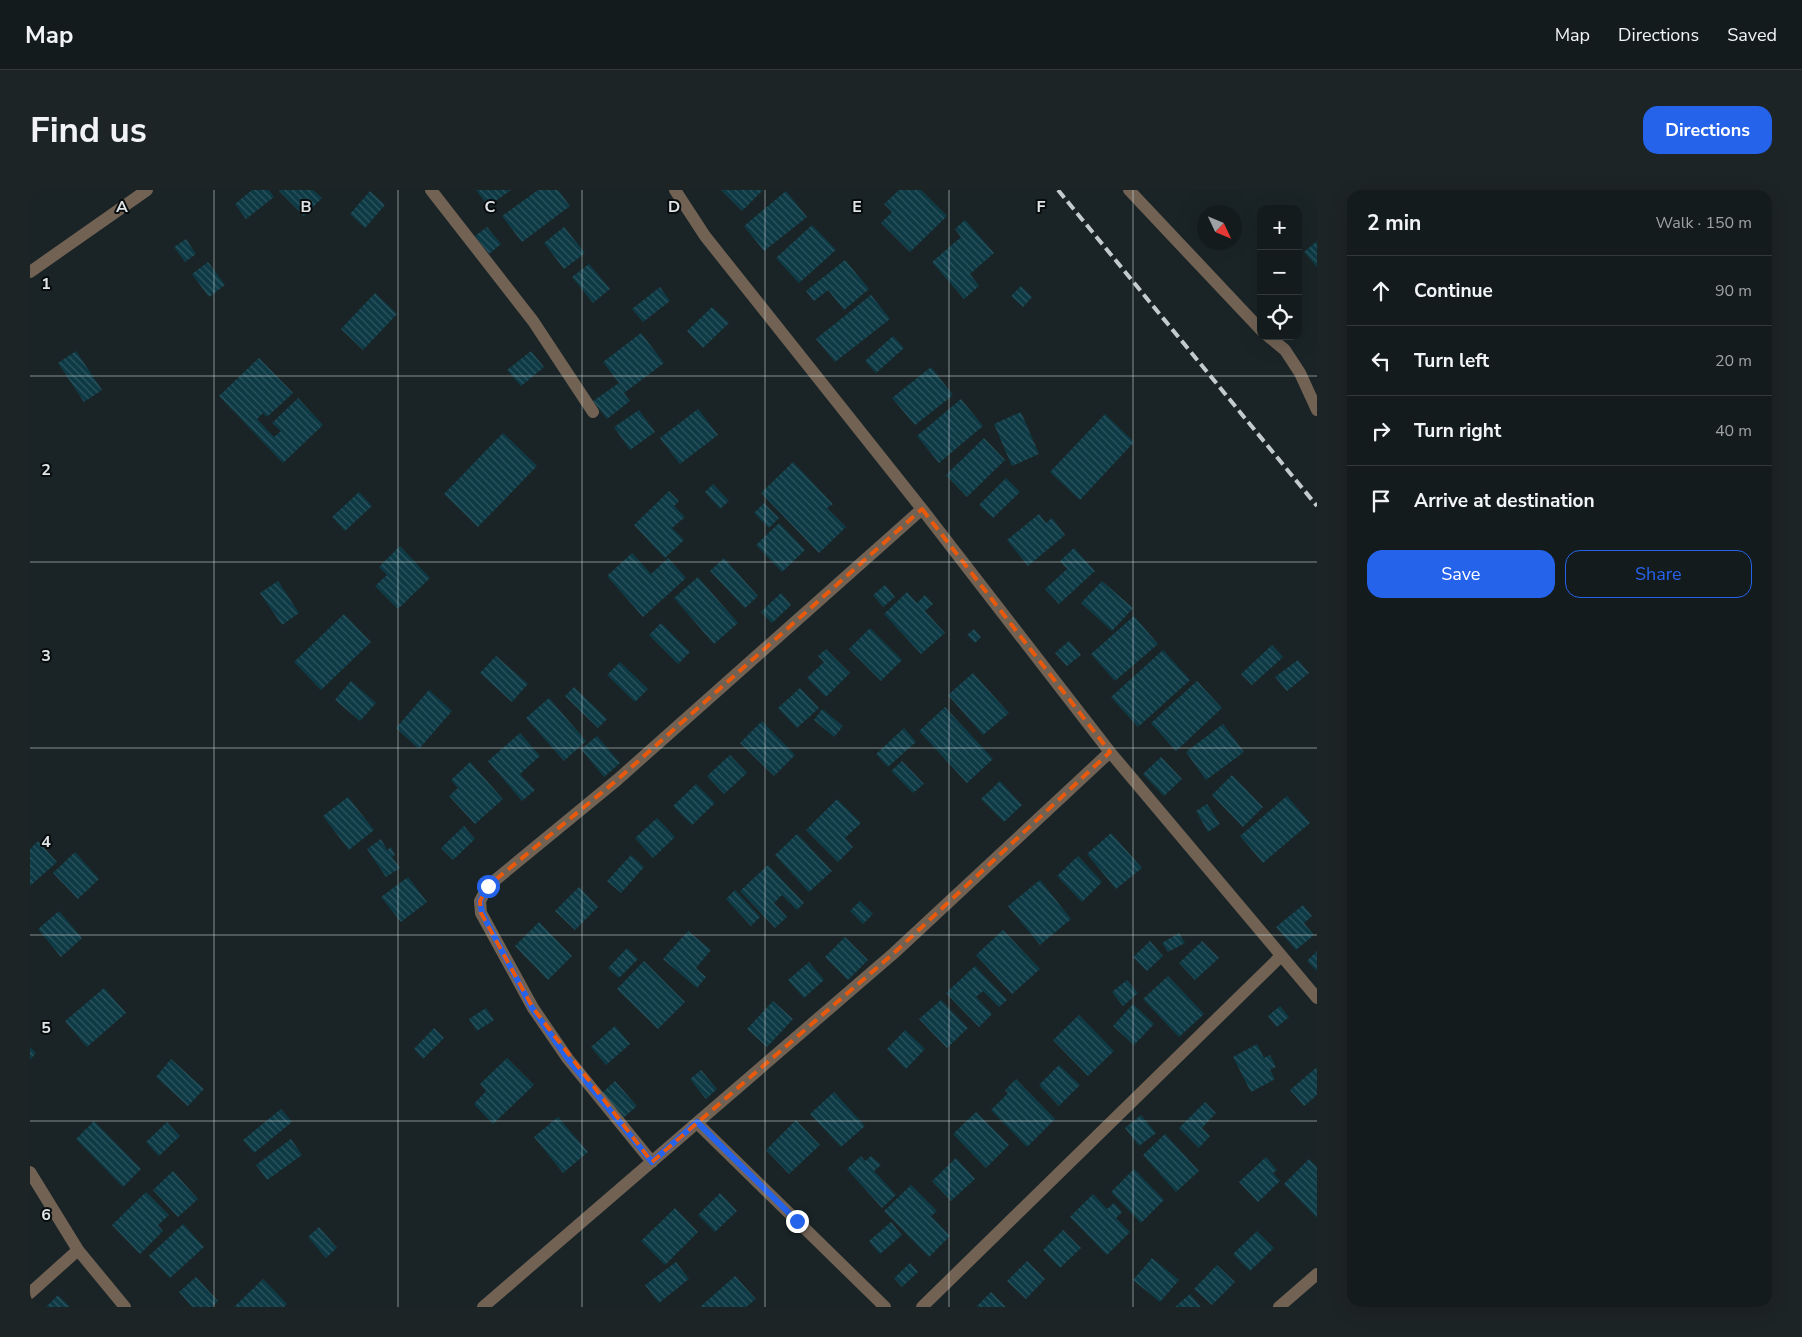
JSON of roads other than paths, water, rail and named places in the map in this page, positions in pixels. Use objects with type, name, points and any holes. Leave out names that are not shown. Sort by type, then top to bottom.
[{"type":"street","points":[[30,272],[147,190]]},
{"type":"street","points":[[431,190],[533,321],[592,412]]},
{"type":"street","points":[[675,190],[705,236],[922,509],[1110,752],[1317,998]]},
{"type":"street","points":[[1129,190],[1257,326]]},
{"type":"street","points":[[1273,340],[1284,350],[1300,373],[1317,410]]},
{"type":"street","points":[[652,1162],[568,1059],[532,1008],[482,913],[480,901],[488,886],[617,780],[922,509]]},
{"type":"street","points":[[483,1307],[894,953],[1110,752]]},
{"type":"street","points":[[922,1307],[1281,956]]},
{"type":"street","points":[[697,1122],[885,1307]]},
{"type":"street","points":[[30,1172],[78,1250],[125,1307]]},
{"type":"street","points":[[30,1293],[78,1250]]},
{"type":"street","points":[[1279,1307],[1317,1274]]},
{"type":"railway","points":[[1058,190],[1317,506]]}]
